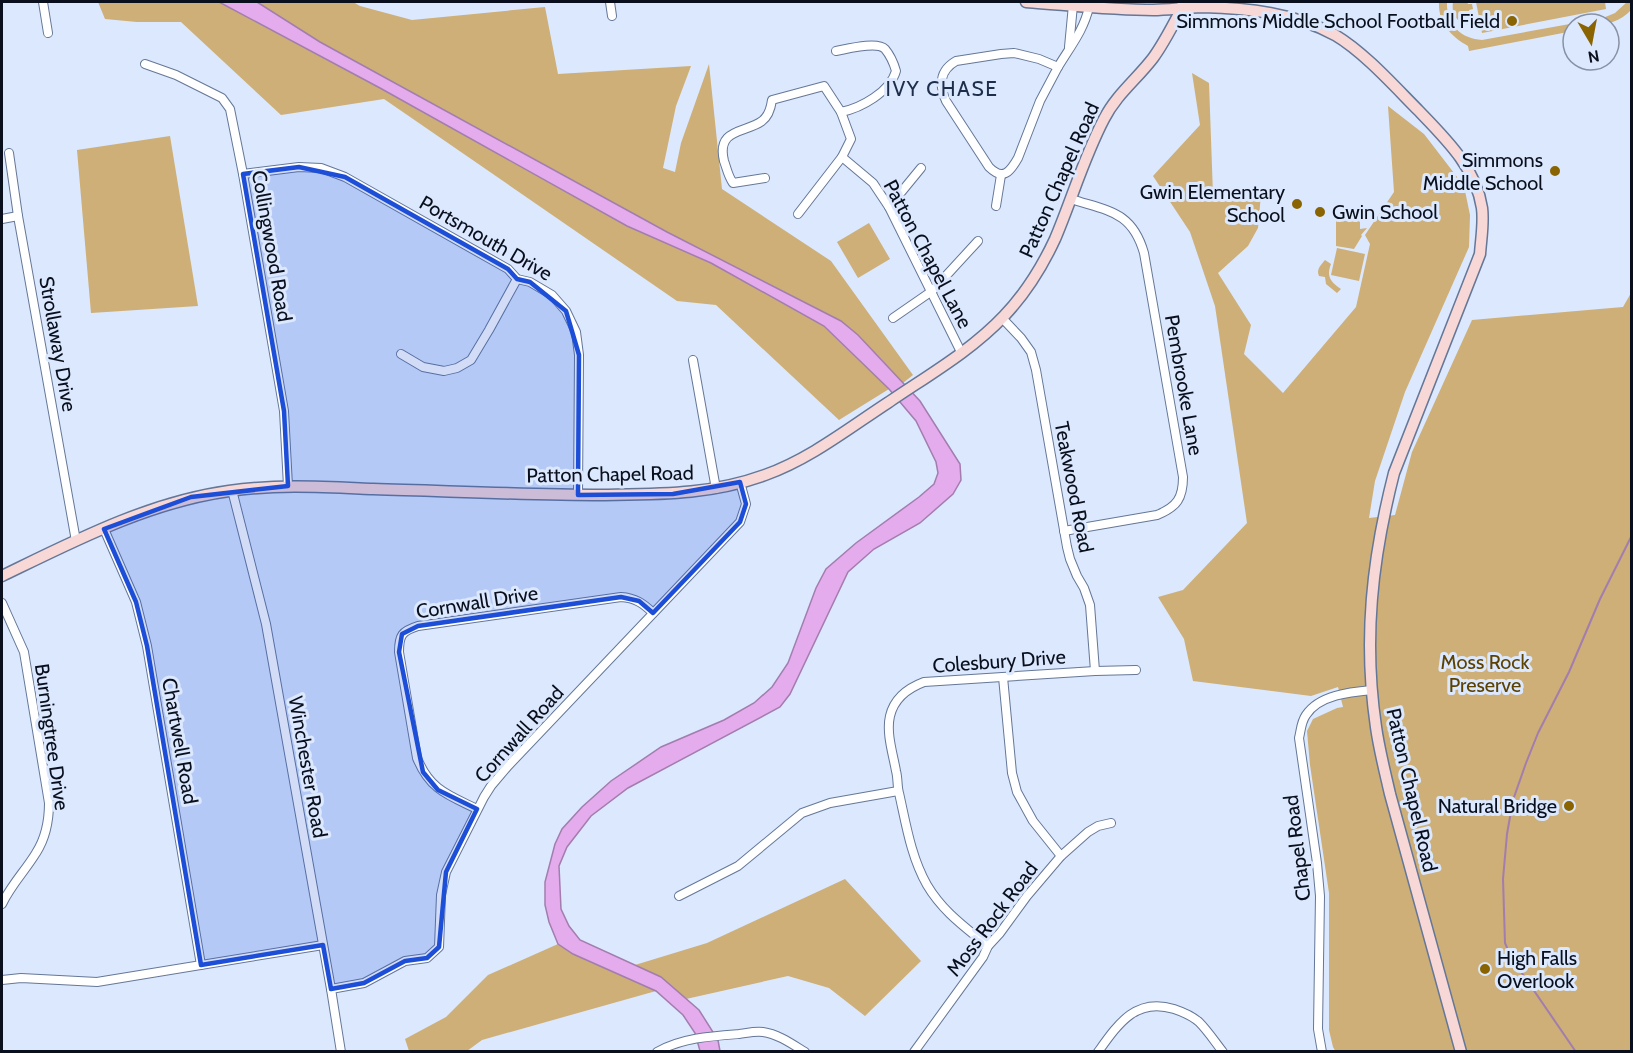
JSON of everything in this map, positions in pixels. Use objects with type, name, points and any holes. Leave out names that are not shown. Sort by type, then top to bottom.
[{"type":"street","points":[[43,2],[48,33]]},
{"type":"street","points":[[610,2],[612,16]]},
{"type":"street","points":[[1026,2],[1153,10],[1183,5]]},
{"type":"street","points":[[1069,49],[1072,4]]},
{"type":"street","name":"Patton Chapel Road","points":[[2,576],[133,516],[191,497],[232,490],[288,486],[578,495],[673,494],[716,489],[740,483],[797,462],[961,352],[1002,318],[1023,294],[1054,241],[1085,159],[1103,120],[1121,92],[1154,57],[1183,5],[1251,10],[1309,22],[1336,36],[1362,55],[1448,140],[1463,160],[1478,191],[1482,209],[1480,254],[1400,456],[1386,507],[1373,578],[1370,652],[1376,728],[1390,794],[1461,1052]]},
{"type":"street","points":[[1058,67],[1039,59],[1014,53],[963,59],[950,65],[946,70],[941,83],[946,101],[995,173],[1001,175],[1007,172],[1018,159],[1040,101],[1058,67],[1079,36],[1089,7]]},
{"type":"street","points":[[836,51],[880,46],[896,71],[894,77],[873,98],[854,109],[841,112]]},
{"type":"street","name":"Collingwood Road","points":[[145,64],[176,75],[222,98],[230,109],[284,411],[288,486]]},
{"type":"street","points":[[765,178],[733,183],[729,177],[723,153],[726,141],[732,134],[762,121],[770,110],[772,100],[824,86],[841,112],[851,139],[842,157],[798,214]]},
{"type":"street","name":"Strollaway Drive","points":[[9,153],[18,216],[76,541]]},
{"type":"street","name":"Patton Chapel Lane","points":[[842,157],[873,183],[889,207],[961,352]]},
{"type":"street","name":"Portsmouth Drive","points":[[243,174],[299,167],[321,168],[345,177],[508,269],[517,279],[530,282],[552,295],[566,311],[576,332],[579,355],[578,495]]},
{"type":"street","points":[[889,207],[921,168]]},
{"type":"street","points":[[996,206],[1001,175]]},
{"type":"street","name":"Pembrooke Lane","points":[[1064,531],[1165,512],[1176,503],[1183,488],[1181,465],[1140,237],[1124,218],[1113,212],[1071,199]]},
{"type":"street","points":[[2,219],[18,216]]},
{"type":"street","points":[[893,318],[932,291],[978,241]]},
{"type":"street","points":[[401,354],[423,367],[444,371],[457,368],[471,360],[517,279]]},
{"type":"street","name":"Teakwood Road","points":[[1002,318],[1031,352],[1036,370],[1070,559],[1090,605],[1095,671]]},
{"type":"street","points":[[693,360],[716,489]]},
{"type":"street","name":"Cornwall Road","points":[[331,989],[363,983],[405,961],[427,958],[439,947],[441,895],[446,872],[477,809],[499,777],[740,522],[746,504],[740,483]]},
{"type":"street","name":"Winchester Road","points":[[232,490],[266,624],[341,1052]]},
{"type":"street","name":"Chartwell Road","points":[[104,529],[136,602],[147,646],[201,965]]},
{"type":"street","name":"Cornwall Drive","points":[[477,809],[438,790],[423,772],[417,758],[399,652],[402,634],[418,626],[621,597],[639,601],[653,613]]},
{"type":"street","name":"Burningtree Drive","points":[[2,603],[24,652],[49,803],[49,818],[37,852],[8,891],[2,904]]},
{"type":"street","name":"Colesbury Drive","points":[[988,946],[948,914],[927,886],[914,856],[898,791],[889,724],[893,708],[904,692],[924,682],[1136,670]]},
{"type":"street","points":[[1003,677],[1012,773],[1017,792],[1033,821],[1061,856]]},
{"type":"street","name":"Chapel Road","points":[[1322,1052],[1318,1029],[1320,896],[1299,738],[1301,725],[1313,706],[1346,693],[1372,690]]},
{"type":"street","points":[[679,896],[738,866],[802,813],[830,803],[898,791]]},
{"type":"street","name":"Moss Rock Road","points":[[914,1052],[983,957],[988,946],[1061,856],[1088,832],[1098,826],[1111,823]]},
{"type":"street","points":[[2,980],[21,978],[97,982],[323,945]]},
{"type":"street","points":[[1098,1052],[1128,1015],[1144,1007],[1163,1006],[1185,1013],[1198,1022],[1223,1052]]},
{"type":"street","points":[[657,1052],[673,1044],[686,1041],[763,1032],[786,1040],[805,1052]]},
{"type":"highlighted area","points":[[299,167],[345,177],[508,269],[517,279],[530,282],[566,311],[579,355],[578,495],[673,494],[740,482],[746,504],[740,522],[653,613],[639,601],[621,597],[418,626],[402,634],[399,652],[423,772],[438,790],[477,809],[446,872],[439,947],[427,958],[405,961],[364,983],[331,989],[323,945],[201,965],[147,646],[136,602],[104,529],[191,497],[288,486],[284,411],[243,174]]},
{"type":"green space","points":[[98,2],[219,2],[380,88],[627,226],[711,263],[824,326],[889,389],[839,420],[716,305],[677,301],[384,99],[281,115],[181,22],[105,19]]},
{"type":"green space","points":[[257,2],[353,2],[412,20],[545,7],[558,74],[691,66],[676,106],[663,168],[675,172],[681,143],[709,64],[722,189],[831,261],[913,375],[903,383],[858,335],[841,321],[667,232],[320,42]]},
{"type":"green space","points":[[1439,2],[1447,2],[1449,17],[1456,29],[1474,39],[1482,40],[1561,26],[1561,33],[1469,51],[1468,46],[1446,28],[1439,9]]},
{"type":"green space","points":[[1453,2],[1472,4],[1473,9],[1469,10],[1471,25],[1462,23],[1456,18]]},
{"type":"green space","name":"Simmons Middle School Football Field","points":[[1476,2],[1605,2],[1606,9],[1590,12],[1561,12],[1561,18],[1482,33]]},
{"type":"green space","points":[[1627,2],[1631,2],[1632,9],[1621,18],[1621,12],[1616,12]]},
{"type":"green space","name":"Moss Rock Preserve","points":[[1192,73],[1209,83],[1213,195],[1261,194],[1258,228],[1248,246],[1218,273],[1251,325],[1244,354],[1283,393],[1356,307],[1370,244],[1365,235],[1394,192],[1388,106],[1424,134],[1464,186],[1470,215],[1469,247],[1405,392],[1375,481],[1369,518],[1395,515],[1412,452],[1472,320],[1623,307],[1631,293],[1631,1051],[1336,1052],[1333,1047],[1329,1030],[1329,893],[1307,731],[1313,719],[1343,707],[1338,687],[1311,696],[1193,681],[1184,639],[1158,597],[1183,590],[1247,523],[1215,306],[1190,232],[1153,176],[1200,125]]},
{"type":"green space","points":[[170,136],[198,306],[91,313],[77,150]]},
{"type":"green space","points":[[1360,220],[1360,229],[1367,228],[1354,249],[1336,246],[1336,221]]},
{"type":"green space","points":[[869,223],[890,259],[858,278],[837,242]]},
{"type":"green space","points":[[1337,248],[1365,254],[1359,281],[1331,275]]},
{"type":"green space","points":[[1325,260],[1331,264],[1330,279],[1341,289],[1337,293],[1326,284],[1325,277],[1318,274]]},
{"type":"green space","points":[[845,879],[921,961],[865,1016],[829,988],[788,976],[686,999],[661,977],[635,965],[707,943]]},
{"type":"green space","points":[[558,944],[573,954],[656,991],[482,1040],[467,1051],[409,1051],[405,1039],[446,1017],[488,975]]},
{"type":"shaded area","points":[[219,2],[257,2],[320,42],[667,232],[841,321],[858,335],[920,401],[960,464],[961,480],[953,494],[920,523],[874,549],[848,572],[790,694],[780,707],[628,788],[591,816],[567,847],[559,866],[561,909],[569,926],[580,940],[661,977],[699,1010],[718,1040],[720,1051],[700,1051],[695,1033],[683,1015],[656,991],[573,954],[558,944],[545,905],[545,882],[555,844],[562,829],[611,781],[661,747],[724,720],[754,703],[772,687],[788,663],[816,588],[826,569],[856,543],[934,484],[938,473],[936,462],[916,421],[889,389],[824,326],[711,263],[627,226],[380,88]]},
{"type":"waterway","points":[[1576,1052],[1511,957],[1505,943],[1503,879],[1507,834],[1513,800],[1538,733],[1569,672],[1600,599],[1632,535]]},
{"type":"place","name":"Simmons Middle School Football Field","points":[[1512,21]]},
{"type":"place","name":"Simmons Middle School","points":[[1555,171]]},
{"type":"place","name":"Gwin Elementary School","points":[[1297,204]]},
{"type":"place","name":"Gwin School","points":[[1320,212]]},
{"type":"place","name":"Natural Bridge","points":[[1569,806]]},
{"type":"place","name":"High Falls Overlook","points":[[1485,969]]},
{"type":"district","name":"IVY CHASE","points":[[942,89]]}]
